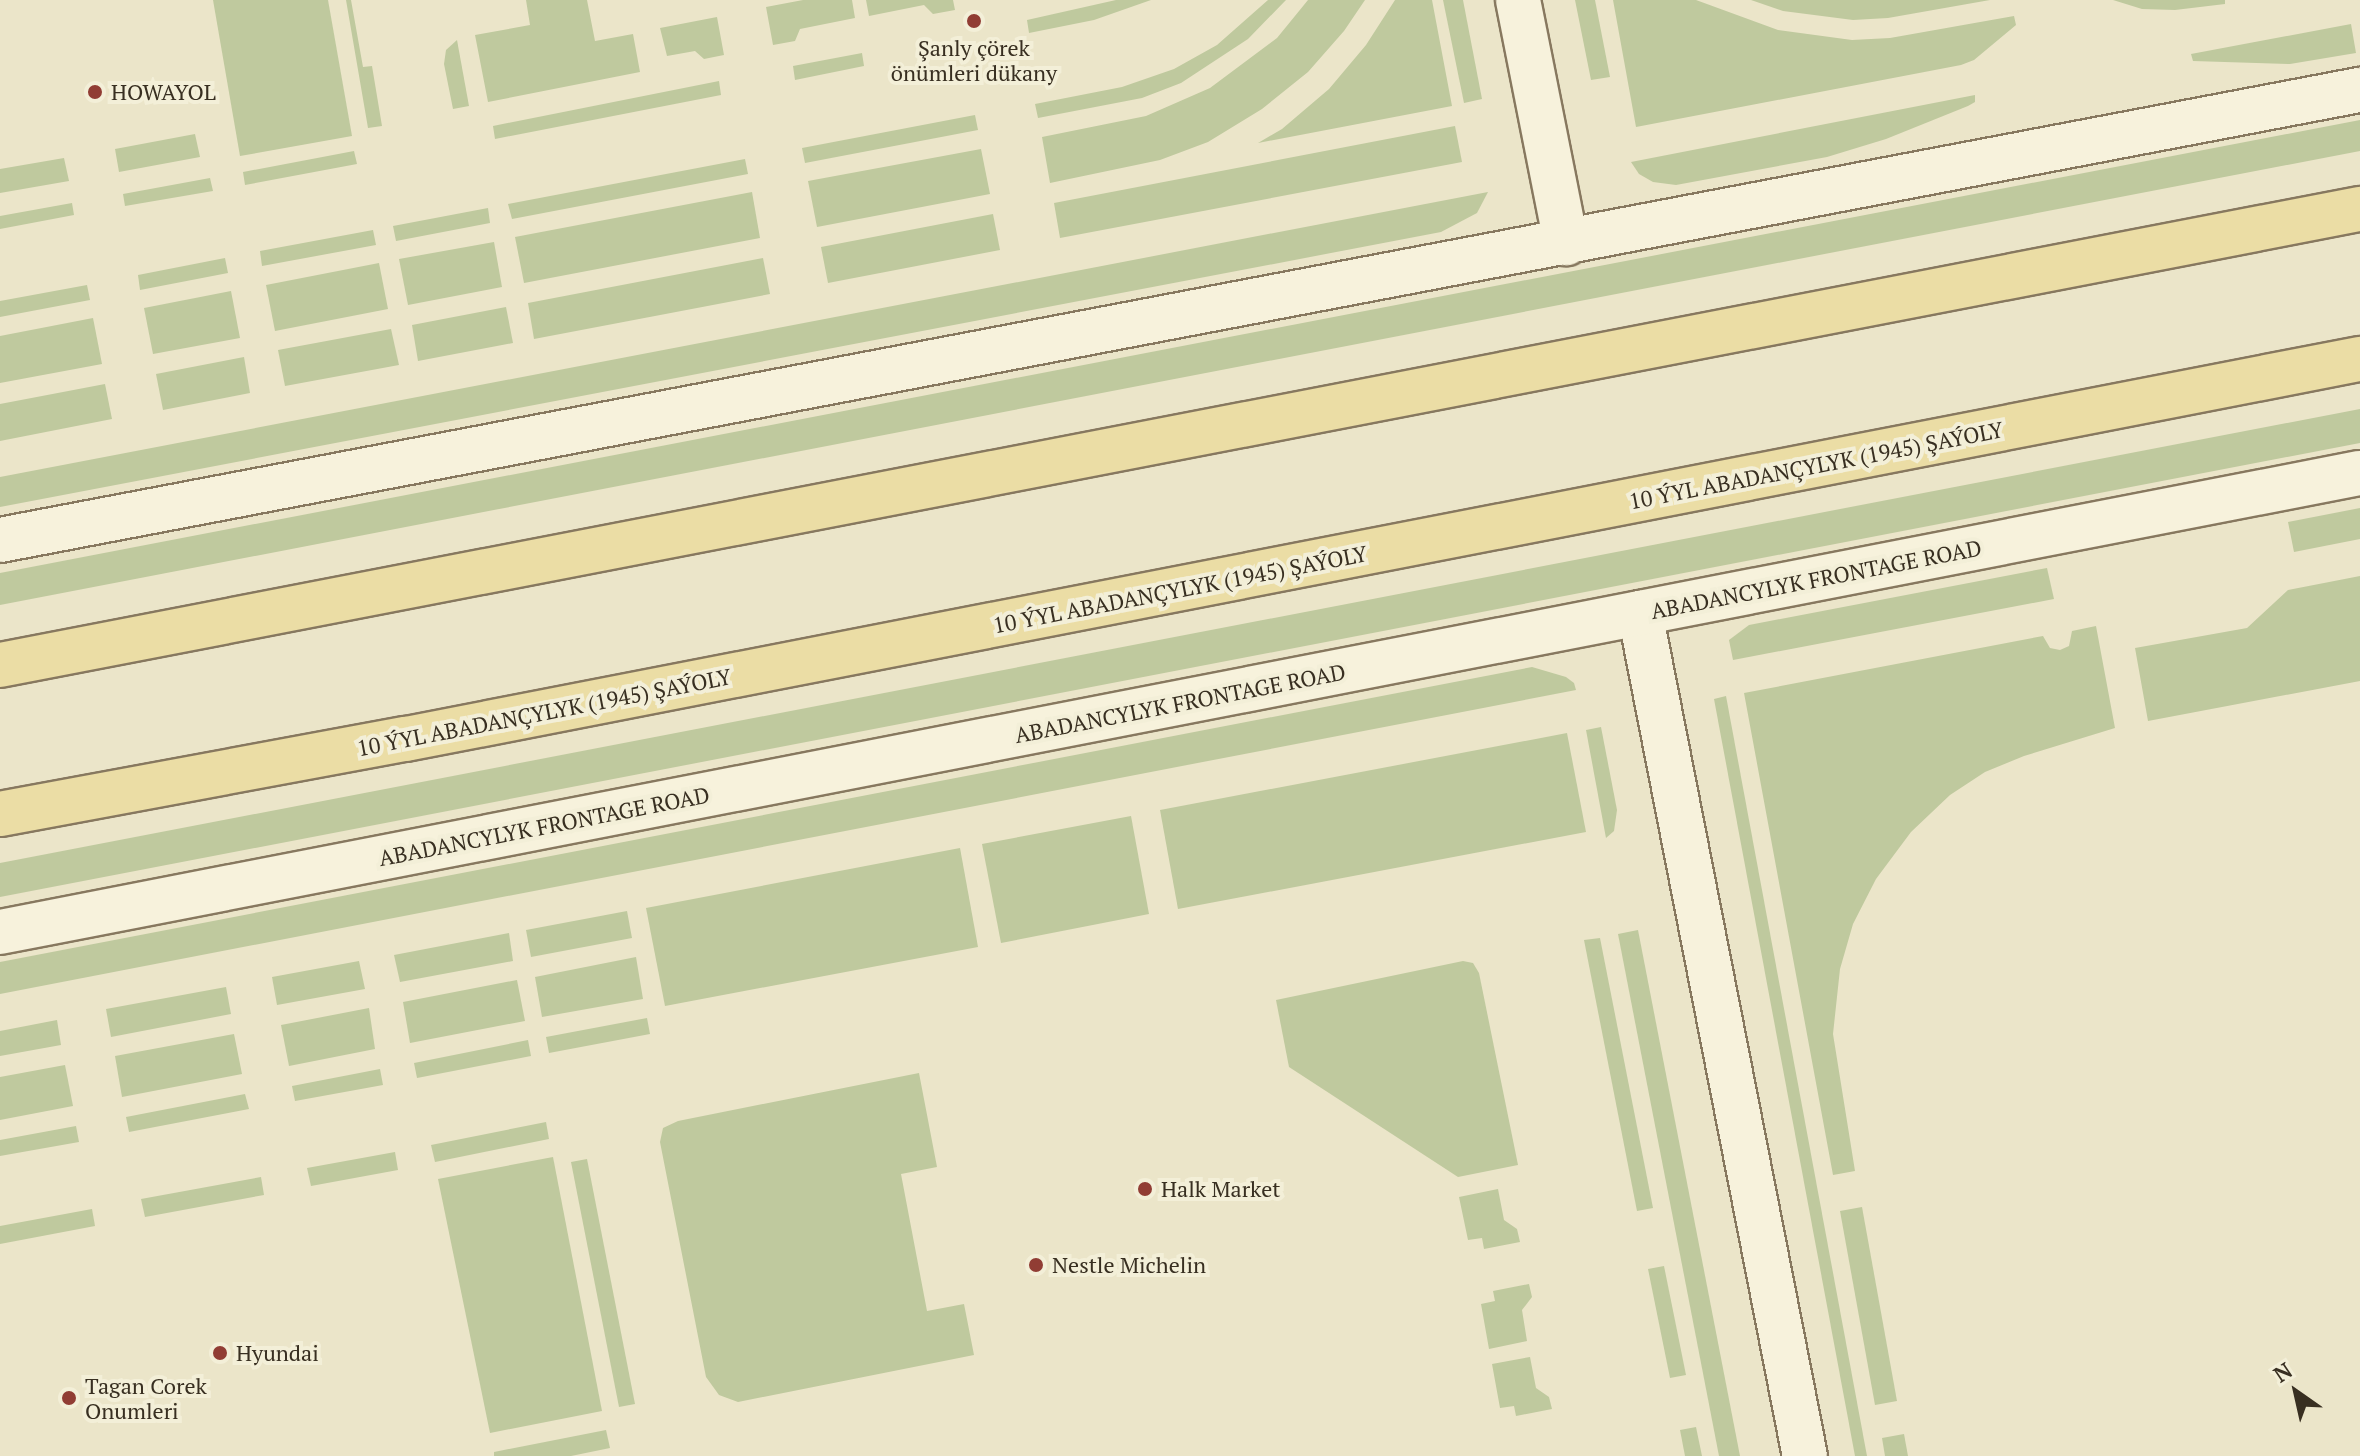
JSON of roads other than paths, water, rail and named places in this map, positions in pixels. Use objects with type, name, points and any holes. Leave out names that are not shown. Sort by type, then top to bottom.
[{"type":"main road","points":[[0,665],[2360,209]]},
{"type":"main road","name":"10 ÝYL ABADANÇYLYK (1945) ŞAÝOLY","points":[[0,814],[469,727],[2360,359]]},
{"type":"street","points":[[1518,0],[1566,243]]},
{"type":"street","points":[[0,540],[2360,90]]},
{"type":"street","name":"ABADANCYLYK FRONTAGE ROAD","points":[[0,932],[2360,473]]},
{"type":"street","points":[[1640,613],[1805,1456]]},
{"type":"place","name":"Şanly çörek önümleri dükany","points":[[974,21]]},
{"type":"place","name":"HOWAYOL","points":[[95,92]]},
{"type":"place","name":"Halk Market","points":[[1145,1189]]},
{"type":"place","name":"Nestle Michelin","points":[[1036,1265]]},
{"type":"place","name":"Hyundai","points":[[220,1353]]},
{"type":"place","name":"Tagan Corek Onumleri","points":[[69,1398]]}]
